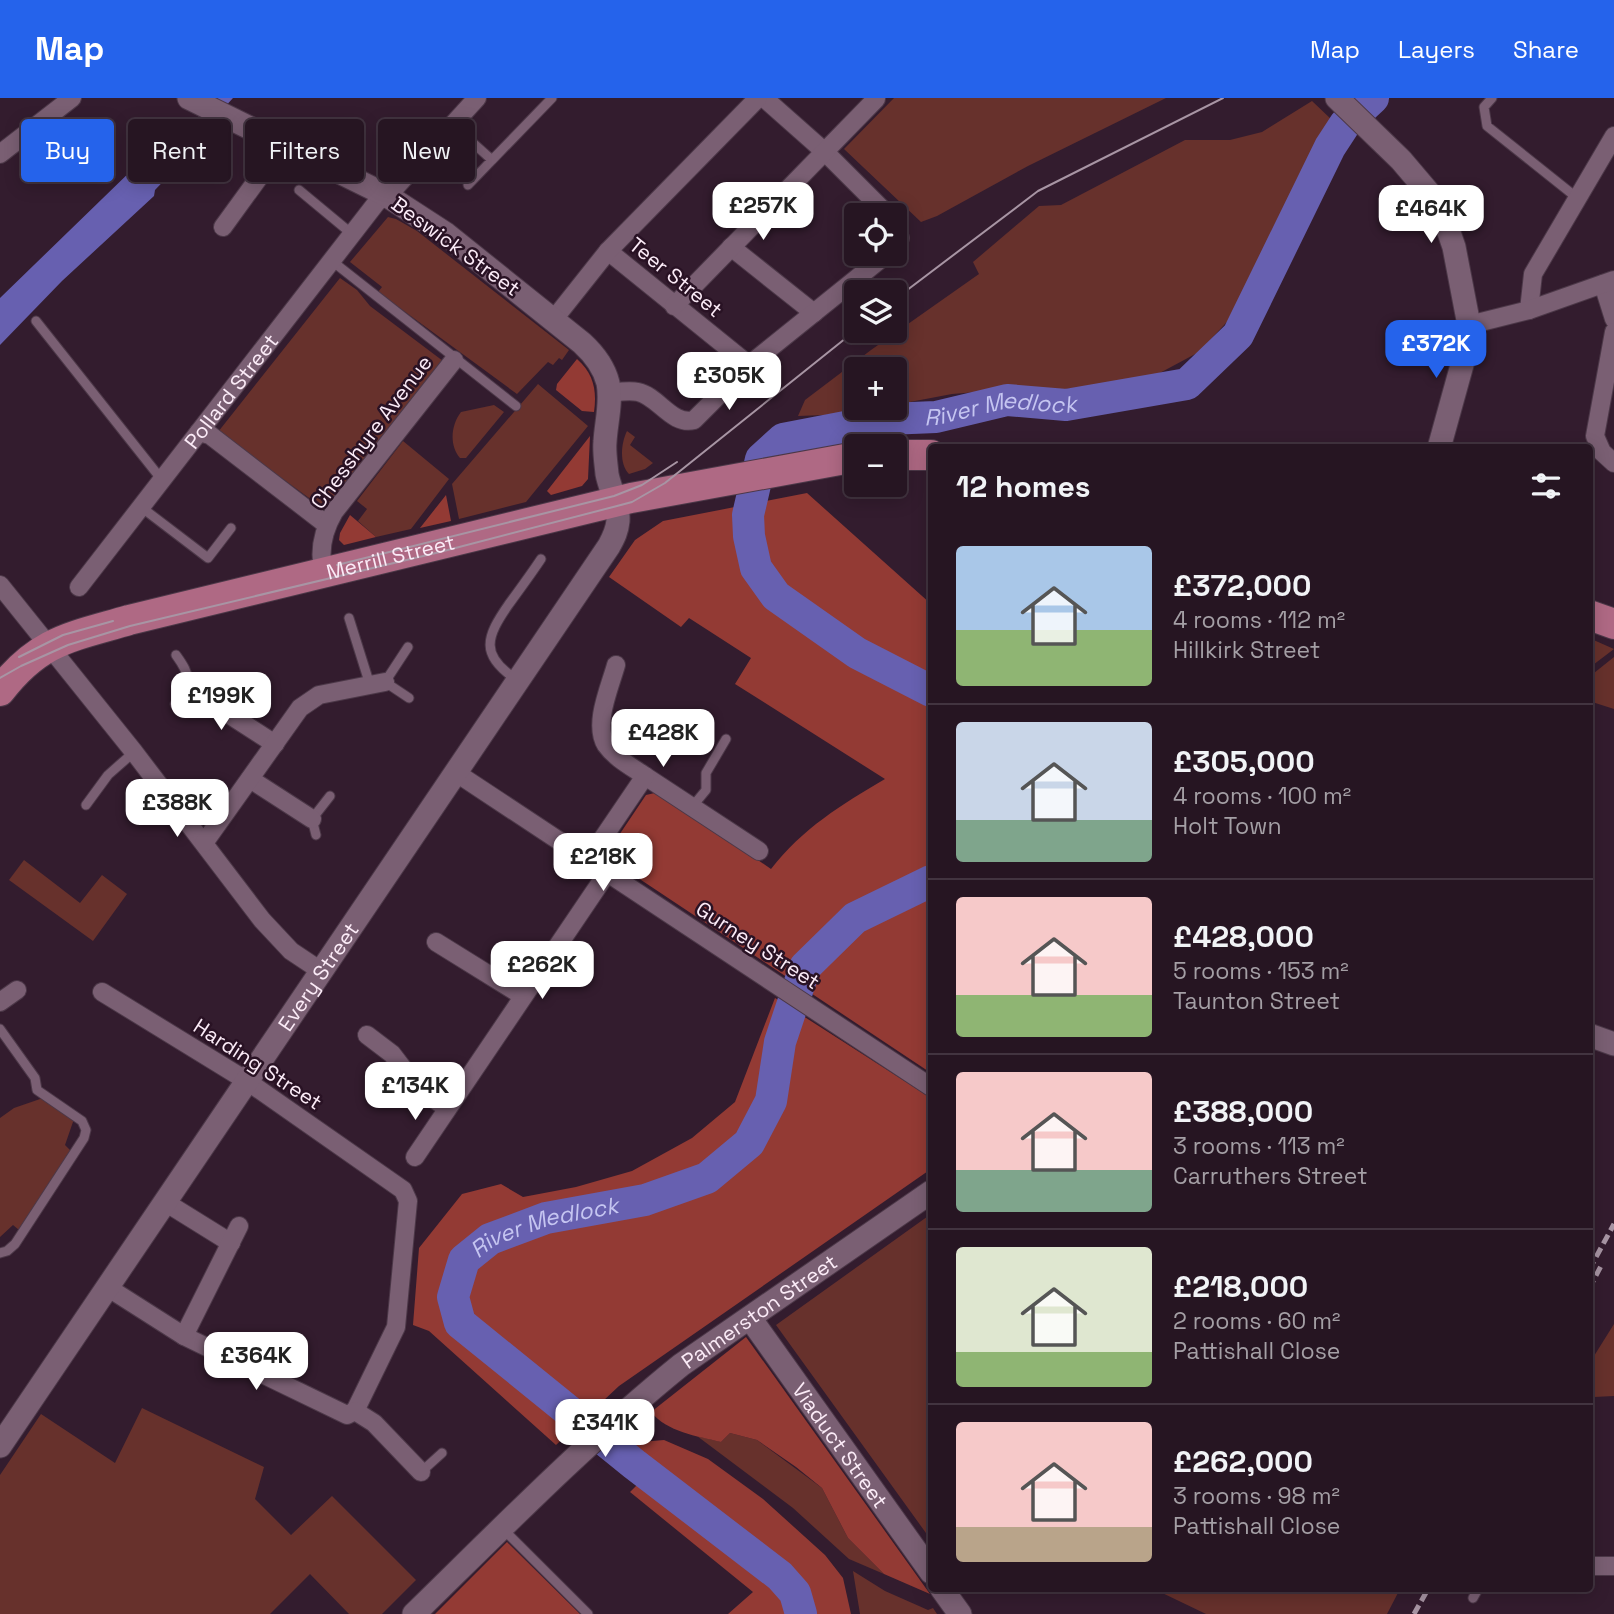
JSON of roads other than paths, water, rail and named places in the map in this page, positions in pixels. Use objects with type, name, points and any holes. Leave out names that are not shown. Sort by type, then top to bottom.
[{"type":"main road","points":[[907,455],[928,455]]},
{"type":"main road","name":"Merrill Street","points":[[49,646],[129,620],[616,501],[844,459]]},
{"type":"main road","points":[[1593,616],[1614,624]]},
{"type":"main road","points":[[0,691],[27,660],[49,646]]},
{"type":"street","points":[[0,154],[72,98]]},
{"type":"street","name":"Pollard Street","points":[[457,119],[477,98]]},
{"type":"street","points":[[554,319],[608,251],[758,98]]},
{"type":"street","points":[[764,98],[825,152],[876,203]]},
{"type":"street","points":[[1337,98],[1401,160],[1429,193],[1444,218],[1454,247],[1469,325],[1465,354],[1440,444]]},
{"type":"street","name":"Beswick Street","points":[[191,99],[245,125]]},
{"type":"street","points":[[674,306],[876,99]]},
{"type":"street","points":[[1529,310],[1533,274],[1614,136]]},
{"type":"street","points":[[223,227],[256,182]]},
{"type":"street","name":"Beswick Street","points":[[360,182],[386,195],[446,234],[554,319],[592,352],[605,374],[609,393]]},
{"type":"street","name":"Pollard Street","points":[[79,587],[377,202],[398,182]]},
{"type":"street","points":[[731,247],[814,313]]},
{"type":"street","name":"Teer Street","points":[[608,251],[749,365]]},
{"type":"street","points":[[609,393],[636,391],[673,415],[688,421],[700,414],[749,365],[872,266]]},
{"type":"street","points":[[1469,325],[1529,310],[1609,282],[1614,319]]},
{"type":"street","points":[[1614,332],[1595,436],[1602,452],[1614,463]]},
{"type":"street","name":"Chesshyre Avenue","points":[[324,573],[322,541],[334,512],[454,360]]},
{"type":"street","name":"Every Street","points":[[0,1446],[616,534],[616,501],[608,478],[605,443],[609,393]]},
{"type":"street","points":[[199,432],[209,435],[327,525]]},
{"type":"street","points":[[0,586],[134,752],[269,928],[291,951],[321,971]]},
{"type":"street","points":[[616,665],[603,716],[602,732],[607,746],[615,755],[645,776],[759,851]]},
{"type":"street","points":[[205,844],[300,708],[319,695],[377,684]]},
{"type":"street","points":[[188,688],[275,744]]},
{"type":"street","name":"Gurney Street","points":[[455,772],[928,1085]]},
{"type":"street","points":[[588,860],[645,776]]},
{"type":"street","points":[[250,779],[314,827]]},
{"type":"street","points":[[415,1157],[607,873]]},
{"type":"street","points":[[436,942],[523,996]]},
{"type":"street","points":[[0,1002],[17,990]]},
{"type":"street","name":"Harding Street","points":[[102,992],[247,1081],[403,1190],[408,1201],[397,1327],[355,1411]]},
{"type":"street","points":[[367,1035],[392,1054],[418,1088],[447,1108]]},
{"type":"street","points":[[1593,1036],[1614,1044]]},
{"type":"street","name":"Palmerston Street","points":[[414,1614],[567,1465],[681,1364],[928,1194]]},
{"type":"street","points":[[165,1202],[235,1235],[184,1336]]},
{"type":"street","points":[[107,1287],[184,1336],[347,1415],[355,1411],[374,1423],[421,1472]]},
{"type":"street","name":"Viaduct Street","points":[[750,1318],[928,1566]]},
{"type":"street","points":[[1593,1566],[1614,1566]]},
{"type":"street","points":[[944,1592],[960,1614]]},
{"type":"lane","points":[[468,186],[552,98]]},
{"type":"lane","points":[[1492,98],[1484,107],[1487,126],[1576,197]]},
{"type":"lane","points":[[475,145],[492,160]]},
{"type":"lane","points":[[299,190],[352,234]]},
{"type":"lane","points":[[332,261],[516,407]]},
{"type":"lane","points":[[36,321],[162,480]]},
{"type":"lane","points":[[141,507],[208,558],[231,528]]},
{"type":"lane","points":[[517,681],[501,670],[494,660],[489,639],[498,619],[541,559]]},
{"type":"lane","points":[[349,618],[377,684],[409,698]]},
{"type":"lane","points":[[377,684],[408,647]]},
{"type":"lane","points":[[175,704],[188,688],[188,671],[176,655]]},
{"type":"lane","points":[[692,807],[706,790],[706,773],[726,739]]},
{"type":"lane","points":[[86,805],[107,775],[134,752]]},
{"type":"lane","points":[[314,827],[330,796]]},
{"type":"lane","points":[[0,1029],[34,1078],[37,1090],[82,1121],[86,1130],[84,1138],[15,1244],[0,1254]]},
{"type":"lane","points":[[0,1050],[10,1043]]},
{"type":"lane","points":[[421,1472],[442,1453]]},
{"type":"lane","points":[[502,1528],[588,1614]]},
{"type":"lane","points":[[1473,1598],[1476,1592]]},
{"type":"waterway","name":"River Medlock","points":[[928,689],[857,653],[776,596],[756,568],[749,536],[748,515],[761,459],[783,439],[887,419],[936,417],[1007,400],[1066,405],[1187,384],[1238,335],[1330,147],[1345,124],[1373,98]]},
{"type":"waterway","name":"River Medlock","points":[[801,1614],[795,1593],[780,1576],[634,1464],[460,1323],[453,1297],[464,1260],[490,1239],[546,1218],[645,1200],[707,1178],[749,1143],[771,1101],[780,1042],[805,967],[855,918],[928,882]]},
{"type":"tram line","points":[[907,290],[1038,191],[1223,98]]},
{"type":"tram line","points":[[0,678],[68,645],[130,626],[440,552],[632,502],[665,483],[844,340]]},
{"type":"tram line","points":[[337,565],[614,496],[642,485],[677,462]]},
{"type":"tram line","points":[[19,657],[63,635],[113,621]]},
{"type":"railway","points":[[1593,1263],[1614,1224]]},
{"type":"railway","points":[[1593,1281],[1602,1264]]},
{"type":"railway","points":[[1414,1614],[1426,1592]]}]
